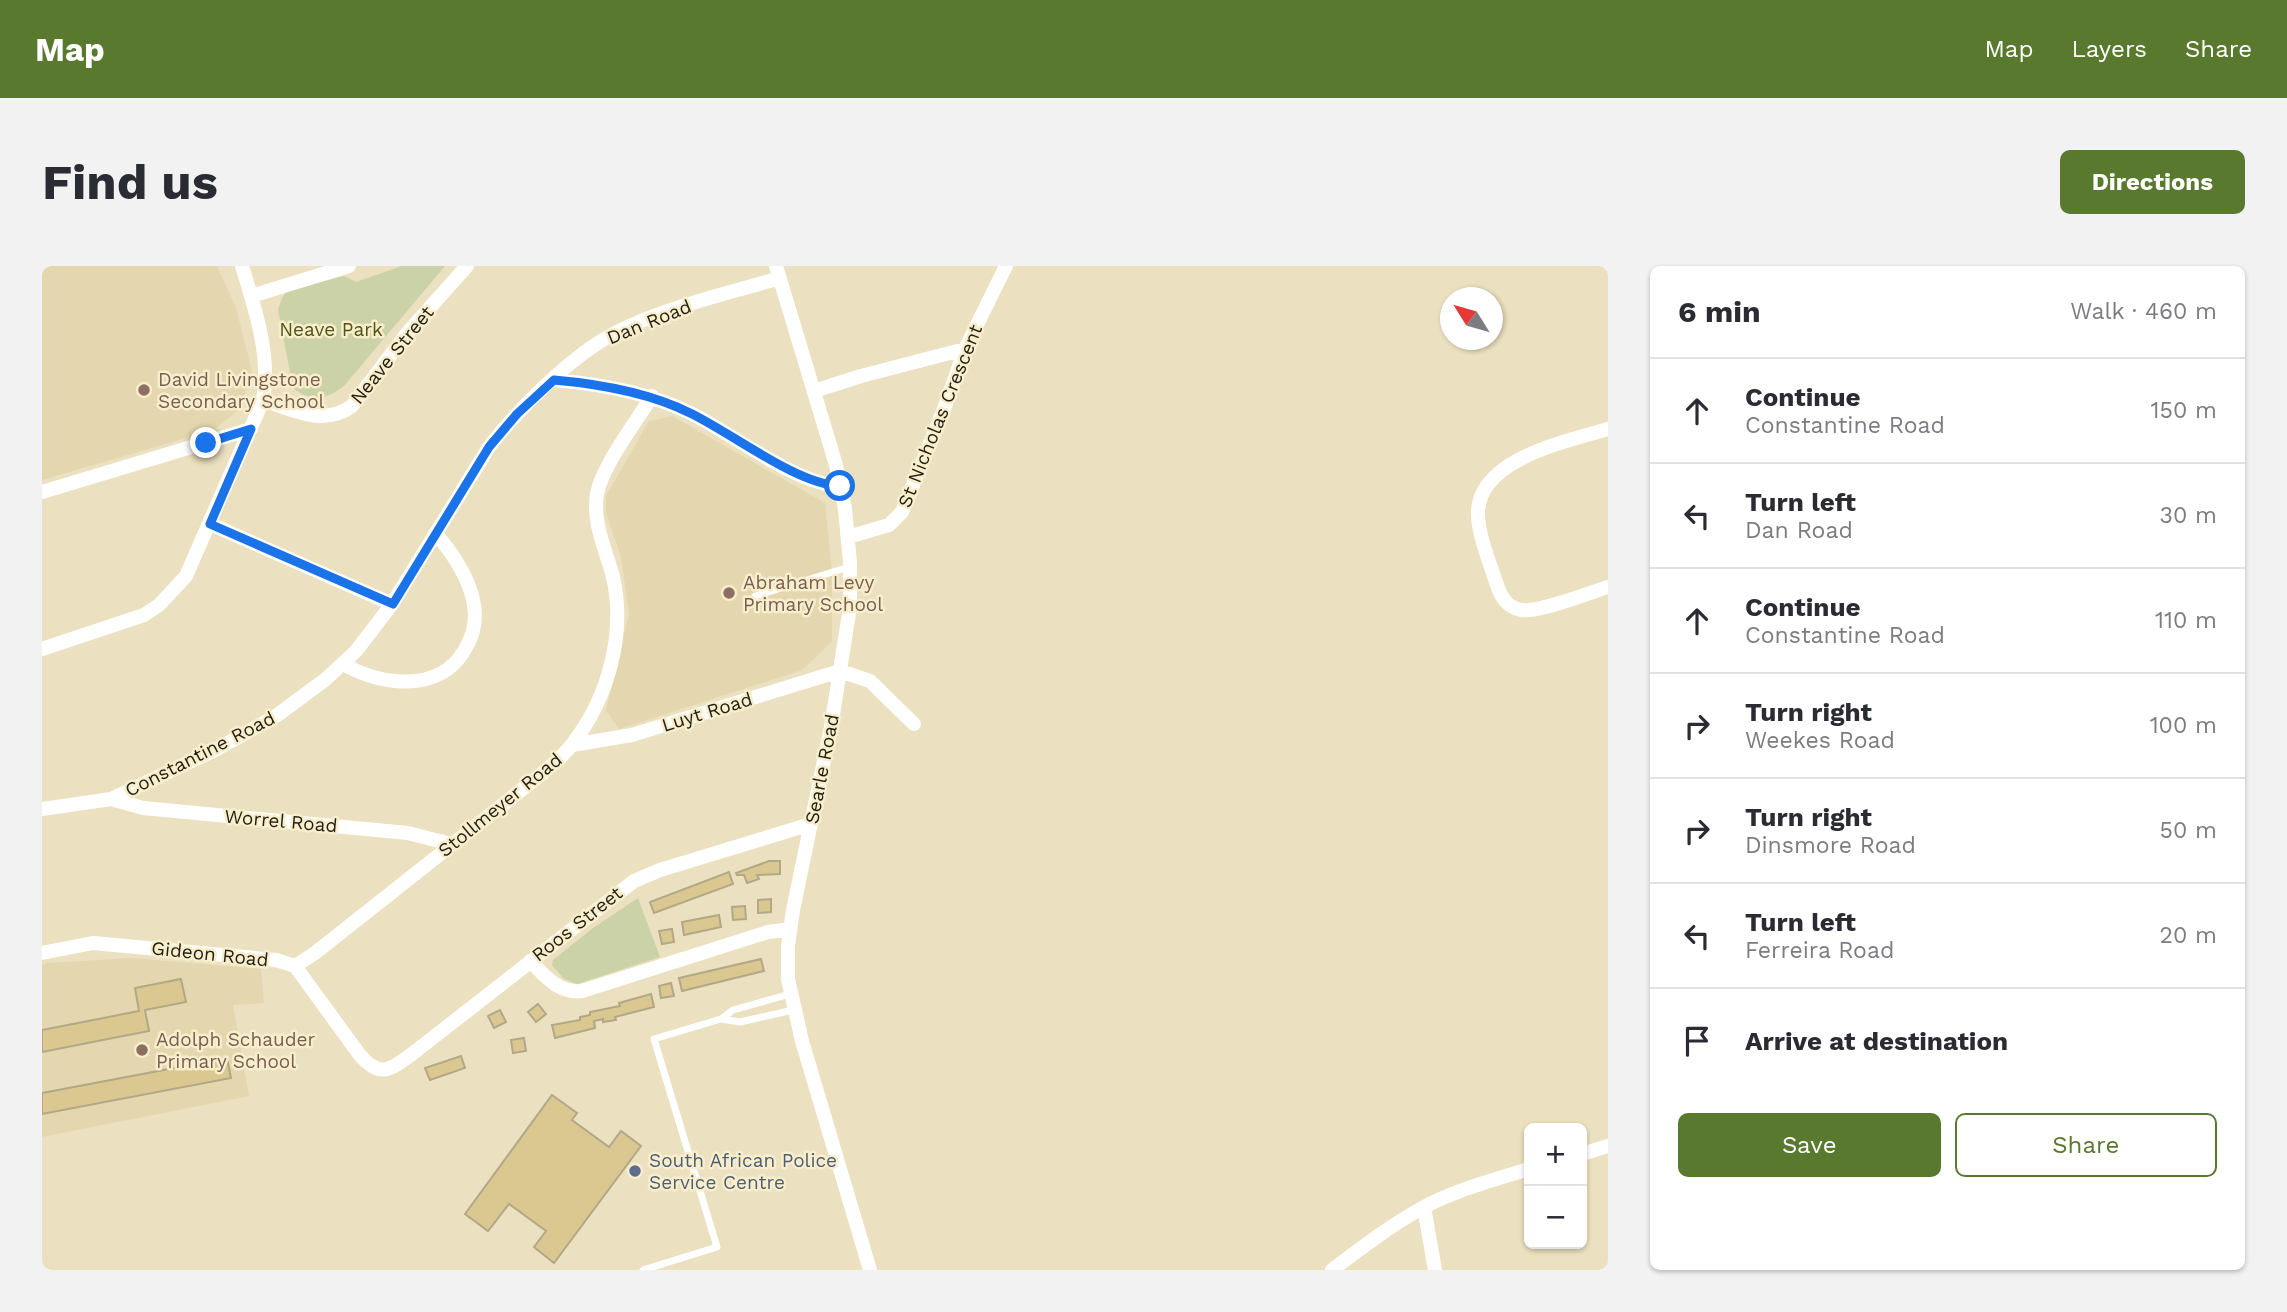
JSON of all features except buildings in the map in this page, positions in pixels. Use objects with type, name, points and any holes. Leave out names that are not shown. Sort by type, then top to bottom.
[{"type":"street","points":[[42,649],[132,621],[152,611],[186,576],[263,400],[267,372],[264,351],[242,266]]},
{"type":"street","points":[[251,296],[349,266]]},
{"type":"street","name":"Neave Street","points":[[263,400],[319,417],[329,417],[346,411],[408,332],[467,266]]},
{"type":"street","name":"St Nicholas Crescent","points":[[848,537],[889,525],[902,512],[965,349],[1006,266]]},
{"type":"street","name":"Dan Road","points":[[505,426],[581,355],[618,332],[778,272]]},
{"type":"street","name":"Searle Road","points":[[778,272],[830,441],[845,509],[850,567],[850,607],[790,929],[788,979],[793,1010],[870,1270]]},
{"type":"street","points":[[814,391],[965,349]]},
{"type":"street","points":[[554,380],[652,396],[701,418],[810,481],[840,486]]},
{"type":"street","name":"Stollmeyer Road","points":[[295,966],[539,776],[572,745],[587,723],[599,701],[616,638],[615,588],[598,526],[597,495],[605,473],[652,396]]},
{"type":"street","name":"Constantine Road","points":[[42,809],[111,799],[215,750],[276,716],[343,664],[393,604],[489,447],[505,426]]},
{"type":"street","points":[[42,492],[251,429]]},
{"type":"street","points":[[1608,429],[1522,457],[1491,482],[1479,506],[1479,525],[1502,598],[1513,607],[1525,610],[1608,587]]},
{"type":"street","points":[[210,524],[393,604]]},
{"type":"street","points":[[343,664],[368,677],[398,681],[429,678],[457,662],[474,629],[474,606],[457,560],[436,534]]},
{"type":"street","points":[[840,671],[870,681],[914,723]]},
{"type":"street","name":"Luyt Road","points":[[572,745],[632,735],[840,671]]},
{"type":"street","name":"Worrel Road","points":[[111,799],[143,808],[408,833],[451,844]]},
{"type":"street","name":"Roos Street","points":[[371,1066],[382,1070],[394,1067],[620,890],[647,874],[811,824]]},
{"type":"street","points":[[530,961],[557,987],[582,991],[768,932],[790,929]]},
{"type":"street","name":"Gideon Road","points":[[42,953],[93,943],[276,960],[295,966],[359,1054],[371,1066]]},
{"type":"street","points":[[1587,1152],[1608,1146]]},
{"type":"street","points":[[1332,1270],[1388,1228],[1424,1207],[1481,1184],[1524,1171]]},
{"type":"street","points":[[1424,1207],[1434,1270]]},
{"type":"lane","points":[[755,596],[850,567]]},
{"type":"lane","points":[[643,1270],[717,1247],[654,1039],[721,1019],[733,1010],[790,994]]},
{"type":"lane","points":[[721,1019],[740,1022],[793,1010]]},
{"type":"shaded area","name":"David Livingstone Secondary School","points":[[52,266],[217,266],[236,308],[252,371],[240,409],[213,430],[42,480],[42,269]]},
{"type":"shaded area","name":"Abraham Levy Primary School","points":[[672,416],[825,503],[832,572],[832,641],[802,670],[619,729],[606,710],[629,614],[621,557],[606,513],[606,496],[649,421]]},
{"type":"shaded area","name":"Adolph Schauder Primary School","points":[[131,958],[261,969],[264,1003],[233,1005],[249,1096],[42,1137],[42,966],[46,963]]},
{"type":"green space","name":"Neave Park","points":[[402,266],[445,266],[344,386],[331,394],[318,397],[306,396],[293,388],[278,310],[287,291],[344,276],[356,282]]},
{"type":"green space","points":[[638,898],[660,957],[577,984],[564,979],[552,965],[553,960],[593,928]]},
{"type":"place","name":"David Livingstone Secondary School","points":[[144,390]]},
{"type":"place","name":"Abraham Levy Primary School","points":[[729,593]]},
{"type":"place","name":"Adolph Schauder Primary School","points":[[142,1050]]},
{"type":"place","name":"South African Police Service Centre","points":[[635,1171]]},
{"type":"route","points":[[206,443],[251,429],[210,524],[393,604],[489,447],[505,426],[554,380],[652,396],[701,418],[810,481],[840,486]]}]
